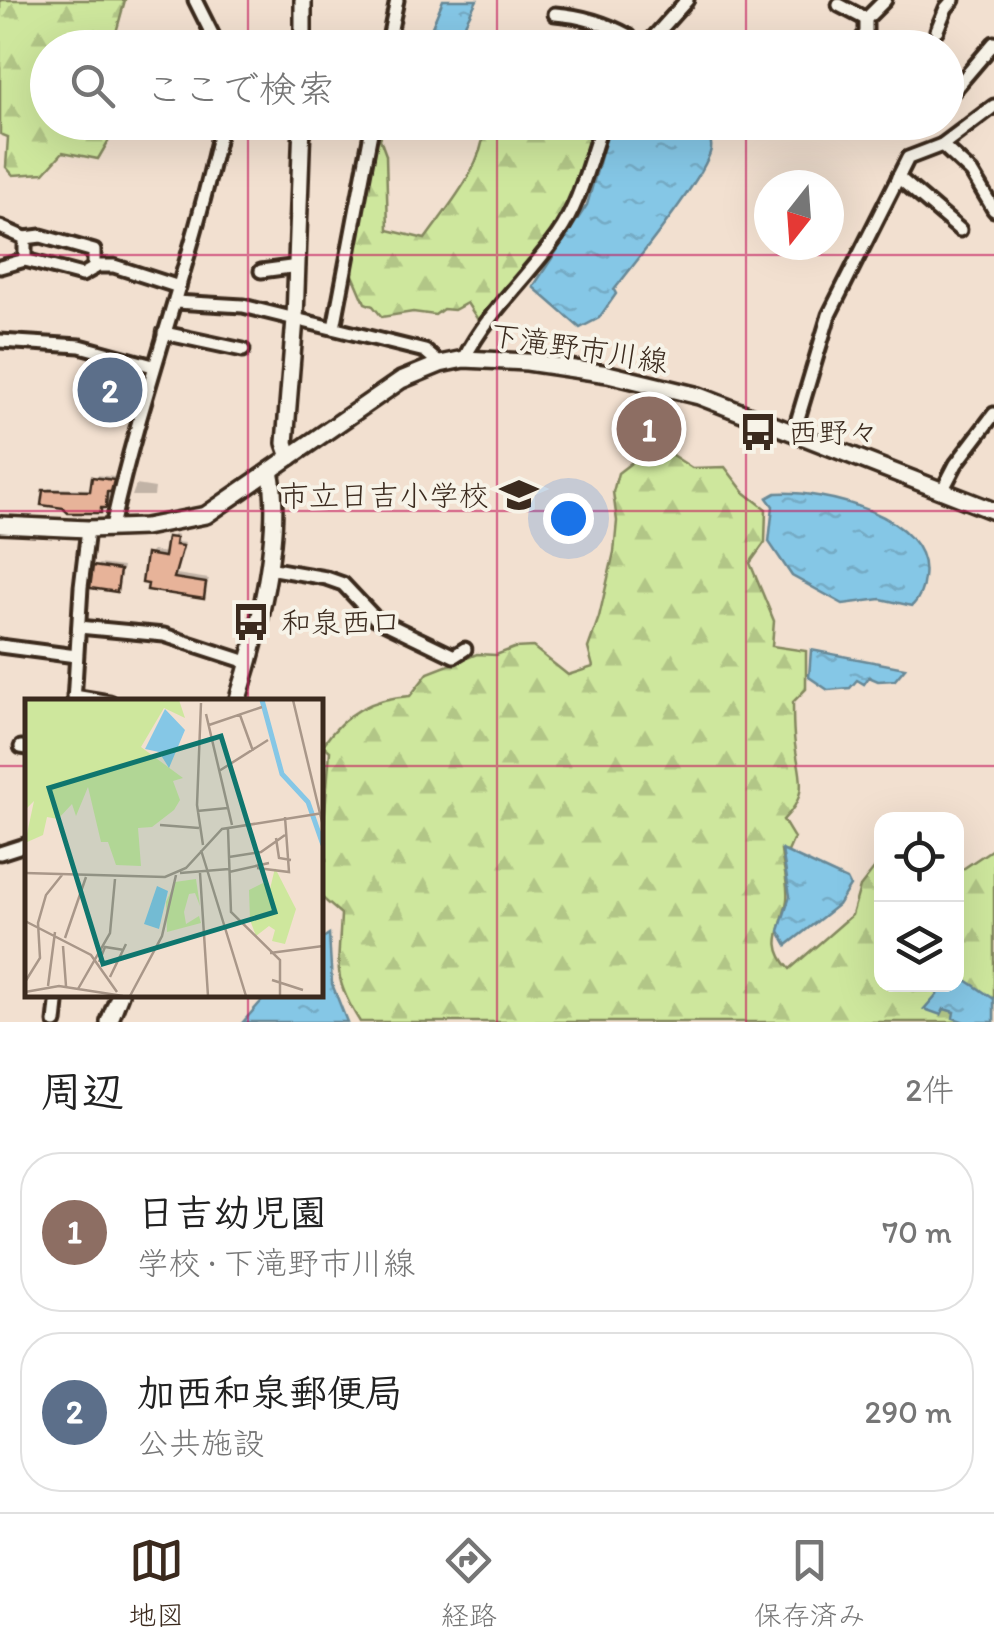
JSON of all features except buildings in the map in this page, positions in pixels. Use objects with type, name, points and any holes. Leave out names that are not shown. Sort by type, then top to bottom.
[{"type":"main road","points":[[302,0],[303,30]]},
{"type":"main road","points":[[290,457],[285,443],[296,319],[302,140]]},
{"type":"main road","name":"下滝野市川線","points":[[0,525],[112,528],[172,524],[206,515],[401,380],[464,358],[608,374],[699,396],[994,511]]},
{"type":"main road","points":[[238,699],[275,526],[276,494],[270,471]]},
{"type":"main road","points":[[109,1022],[119,997]]},
{"type":"street","points":[[195,0],[210,30]]},
{"type":"street","points":[[391,30],[398,0]]},
{"type":"street","points":[[660,30],[687,0]]},
{"type":"street","points":[[866,30],[866,19],[885,0]]},
{"type":"street","points":[[936,30],[954,0]]},
{"type":"street","points":[[838,5],[866,19]]},
{"type":"street","points":[[555,14],[584,16],[619,30]]},
{"type":"street","points":[[964,81],[994,43]]},
{"type":"street","points":[[964,128],[994,106]]},
{"type":"street","points":[[112,528],[128,456],[175,302],[215,140]]},
{"type":"street","points":[[334,328],[371,140]]},
{"type":"street","points":[[464,358],[474,337],[568,219],[598,140]]},
{"type":"street","points":[[794,432],[829,315],[908,158],[949,140]]},
{"type":"street","points":[[942,145],[972,173],[994,210]]},
{"type":"street","points":[[898,177],[960,230]]},
{"type":"street","points":[[0,227],[25,238],[41,236],[94,251],[94,268]]},
{"type":"street","points":[[25,238],[25,260]]},
{"type":"street","points":[[0,267],[25,260],[76,275],[114,266],[179,286]]},
{"type":"street","points":[[261,271],[298,266]]},
{"type":"street","points":[[175,302],[243,306],[425,350],[440,364]]},
{"type":"street","points":[[164,333],[243,350]]},
{"type":"street","points":[[0,341],[80,346],[153,366]]},
{"type":"street","points":[[942,491],[956,464],[994,414]]},
{"type":"street","points":[[74,699],[88,529]]},
{"type":"street","points":[[268,568],[343,584],[376,618],[454,656],[465,648]]},
{"type":"street","points":[[79,628],[164,635],[248,662]]},
{"type":"street","points":[[0,646],[76,656]]},
{"type":"street","points":[[0,853],[25,845]]},
{"type":"street","points":[[55,1022],[58,997]]},
{"type":"green space","points":[[0,0],[125,0],[117,30],[30,30],[30,140],[109,140],[98,159],[63,152],[44,173],[13,175],[6,167],[8,137],[0,134]]},
{"type":"green space","points":[[373,140],[380,140],[386,155],[388,230],[425,239],[472,170],[483,140],[592,140],[558,226],[480,323],[467,303],[435,315],[413,312],[382,317],[365,303],[353,275],[355,239]]},
{"type":"green space","points":[[669,453],[692,468],[725,467],[744,492],[766,509],[765,542],[750,563],[774,621],[772,646],[806,651],[806,689],[793,702],[800,790],[798,800],[783,820],[794,838],[788,852],[781,851],[787,894],[777,944],[783,960],[790,969],[852,915],[860,887],[874,869],[874,992],[964,992],[964,868],[994,848],[994,1022],[360,1022],[345,993],[339,970],[341,914],[322,898],[330,751],[323,745],[349,716],[383,700],[410,696],[428,673],[477,654],[496,655],[514,648],[533,647],[568,675],[593,667],[588,648],[614,552],[617,521],[613,492],[618,473],[635,460]]},
{"type":"water","points":[[443,0],[477,0],[462,30],[431,30]]},
{"type":"water","points":[[606,140],[710,140],[711,149],[697,179],[614,290],[616,294],[599,318],[580,328],[533,287],[587,205]]},
{"type":"water","points":[[776,493],[845,502],[893,523],[911,538],[922,556],[924,582],[915,603],[912,606],[881,599],[843,604],[792,576],[769,542],[773,506],[767,498]]},
{"type":"water","points":[[811,650],[905,668],[895,680],[869,677],[864,684],[857,680],[850,688],[828,690],[809,677]]},
{"type":"water","points":[[782,850],[847,880],[850,886],[838,905],[787,945],[779,931],[790,896]]},
{"type":"water","points":[[329,934],[332,984],[347,1022],[243,1022],[265,997],[322,997],[322,939]]},
{"type":"water","points":[[964,979],[994,999],[994,1022],[965,1022],[953,1018],[954,1012],[944,1009],[941,1015],[924,1009],[939,992],[964,992]]},
{"type":"place","name":"加西和泉郵便局","points":[[110,390]]},
{"type":"place","name":"日吉幼児園","points":[[649,429]]},
{"type":"place","name":"西野々","points":[[758,432]]},
{"type":"place","name":"市立日吉小学校","points":[[519,495]]},
{"type":"place","name":"和泉西口","points":[[251,622]]}]
